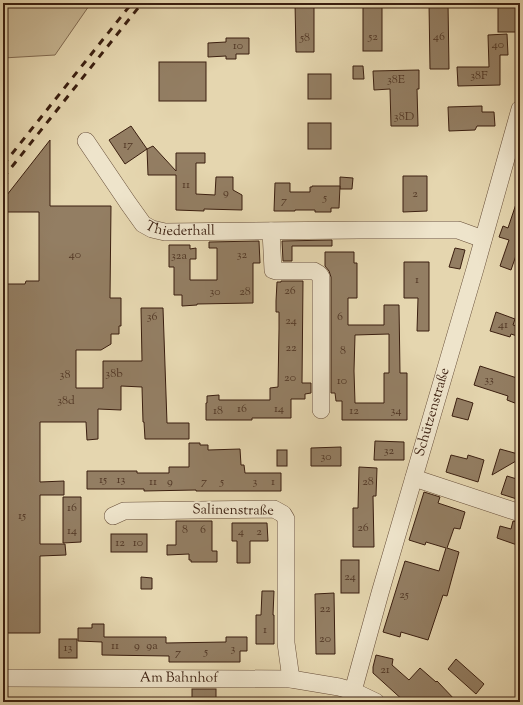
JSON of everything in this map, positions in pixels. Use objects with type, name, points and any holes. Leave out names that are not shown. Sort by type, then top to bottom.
[{"type":"street","name":"Schützenstraße","points":[[353,691],[520,109]]},
{"type":"street","name":"Thiederhall","points":[[86,141],[140,219],[144,224],[152,229],[165,232],[458,230],[483,239]]},
{"type":"street","points":[[271,231],[273,270],[314,271],[321,277],[321,410]]},
{"type":"street","points":[[414,478],[520,513]]},
{"type":"street","name":"Salinenstraße","points":[[113,516],[124,511],[190,509],[274,509],[283,514],[286,519],[286,643],[291,679]]},
{"type":"street","name":"Am Bahnhof","points":[[3,678],[291,679],[340,687],[353,691]]},
{"type":"street","points":[[353,691],[376,702]]},
{"type":"shaded area","points":[[3,3],[91,3],[55,55],[3,58]]},
{"type":"building","points":[[295,3],[314,3],[314,52],[296,52]]},
{"type":"building","points":[[363,3],[382,3],[382,51],[363,51]]},
{"type":"building","points":[[429,3],[448,3],[449,69],[430,69]]},
{"type":"building","points":[[498,3],[517,3],[517,32],[498,32]]},
{"type":"building","points":[[507,34],[508,55],[500,55],[500,85],[458,86],[457,67],[489,67],[488,35]]},
{"type":"building","points":[[226,38],[249,38],[249,54],[236,54],[236,59],[226,59],[226,56],[208,57],[208,43],[226,42]]},
{"type":"building","points":[[159,62],[206,62],[206,101],[159,101]]},
{"type":"building","points":[[353,66],[363,66],[364,79],[353,79]]},
{"type":"building","points":[[419,70],[419,89],[417,89],[418,126],[391,126],[390,89],[374,90],[373,71]]},
{"type":"building","points":[[308,74],[331,74],[331,99],[308,99]]},
{"type":"building","points":[[482,106],[482,112],[494,112],[495,126],[477,126],[475,130],[449,131],[448,107]]},
{"type":"building","points":[[308,123],[331,123],[331,149],[308,149]]},
{"type":"building","points":[[131,126],[147,149],[125,164],[109,140]]},
{"type":"building","points":[[50,140],[50,206],[111,206],[110,298],[121,298],[121,326],[119,326],[119,334],[111,334],[111,344],[101,350],[76,350],[76,388],[103,388],[103,361],[142,361],[141,308],[163,308],[167,423],[189,423],[189,439],[145,439],[142,387],[121,386],[121,410],[98,409],[98,439],[87,440],[86,422],[40,422],[40,482],[64,481],[64,495],[40,495],[40,544],[65,544],[66,555],[40,556],[40,633],[3,633],[3,284],[25,284],[26,281],[39,281],[39,212],[3,212],[3,200]]},
{"type":"building","points":[[153,146],[176,171],[176,153],[205,153],[205,163],[196,163],[196,194],[215,195],[216,177],[233,177],[233,190],[242,195],[242,210],[176,210],[176,175],[148,175],[147,149]]},
{"type":"building","points":[[403,176],[427,176],[427,211],[403,212]]},
{"type":"building","points":[[340,177],[353,178],[352,189],[340,189]]},
{"type":"building","points":[[275,183],[290,183],[290,192],[310,192],[310,187],[312,186],[340,186],[339,208],[331,208],[331,212],[315,212],[315,210],[274,211]]},
{"type":"building","points":[[518,198],[520,199],[520,244],[511,270],[500,266],[509,240],[499,237],[503,226],[508,228]]},
{"type":"building","points":[[332,240],[332,246],[292,246],[292,261],[283,261],[282,241]]},
{"type":"building","points":[[259,241],[260,263],[253,263],[253,303],[197,304],[182,306],[182,295],[174,295],[174,267],[169,267],[169,245],[190,245],[190,249],[196,248],[196,259],[190,259],[190,280],[217,280],[217,248],[209,248],[209,242]]},
{"type":"building","points":[[455,248],[465,250],[460,269],[449,267]]},
{"type":"building","points":[[325,252],[354,252],[354,263],[357,263],[357,298],[348,298],[348,325],[384,325],[384,305],[399,305],[400,373],[407,373],[407,420],[342,420],[342,401],[336,401],[335,393],[331,393],[331,277],[325,266]],"holes":[[[389,334],[389,373],[384,373],[384,403],[355,403],[355,335]]]},
{"type":"building","points":[[404,262],[429,262],[429,331],[417,331],[418,298],[404,298]]},
{"type":"building","points":[[303,281],[302,383],[311,383],[311,393],[305,394],[305,399],[291,399],[291,418],[206,420],[207,396],[219,395],[219,400],[270,400],[270,388],[278,387],[279,312],[276,312],[276,301],[277,282]]},
{"type":"building","points":[[496,312],[515,319],[513,325],[520,327],[520,337],[511,334],[510,337],[490,331]]},
{"type":"building","points":[[480,366],[520,379],[520,405],[507,400],[508,396],[474,385]]},
{"type":"building","points":[[457,398],[473,403],[468,420],[452,416]]},
{"type":"building","points":[[375,441],[404,442],[404,460],[374,460]]},
{"type":"building","points":[[189,443],[208,445],[208,450],[240,449],[241,465],[244,465],[245,473],[281,473],[281,491],[144,491],[144,489],[87,489],[87,471],[137,471],[137,473],[169,473],[169,467],[189,467]]},
{"type":"building","points":[[341,447],[341,466],[311,466],[311,448]]},
{"type":"building","points":[[500,449],[518,454],[516,461],[492,475]]},
{"type":"building","points":[[277,450],[287,450],[287,466],[277,466]]},
{"type":"building","points":[[451,455],[467,459],[468,455],[484,460],[478,482],[446,472]]},
{"type":"building","points":[[359,467],[377,468],[376,496],[373,496],[374,547],[353,547],[353,508],[358,508]]},
{"type":"building","points":[[507,476],[520,480],[520,500],[501,494]]},
{"type":"building","points":[[424,492],[440,497],[438,503],[465,512],[460,529],[454,528],[447,548],[459,552],[447,596],[443,595],[428,640],[401,632],[400,637],[383,632],[405,561],[439,571],[446,548],[426,542],[425,545],[409,540]]},
{"type":"building","points":[[63,497],[81,497],[81,542],[63,543]]},
{"type":"building","points":[[176,521],[212,521],[212,551],[217,551],[217,562],[191,562],[191,560],[189,560],[189,554],[167,555],[167,545],[176,545]]},
{"type":"building","points":[[513,521],[520,523],[520,546],[497,538],[500,526],[511,529]]},
{"type":"building","points":[[232,523],[267,523],[268,541],[250,541],[250,563],[237,563],[237,541],[232,541]]},
{"type":"building","points":[[111,534],[147,534],[147,552],[111,552]]},
{"type":"building","points":[[341,560],[359,560],[359,593],[341,593]]},
{"type":"building","points":[[141,577],[152,578],[152,589],[141,589]]},
{"type":"building","points":[[262,591],[274,591],[274,644],[256,644],[256,615],[261,615]]},
{"type":"building","points":[[334,593],[335,654],[316,654],[315,594]]},
{"type":"building","points":[[92,624],[104,624],[104,637],[166,637],[166,643],[226,642],[226,637],[247,637],[247,651],[240,651],[240,662],[169,662],[169,656],[102,655],[102,642],[78,641],[78,628],[92,628]]},
{"type":"building","points":[[59,639],[77,639],[77,658],[59,658]]},
{"type":"building","points":[[376,655],[393,659],[392,665],[409,680],[420,668],[436,682],[437,681],[457,702],[405,702],[373,673]]},
{"type":"building","points":[[456,659],[484,684],[476,694],[448,669]]},
{"type":"building","points":[[192,689],[216,689],[216,702],[192,702]]},
{"type":"railway","points":[[3,165],[132,3]]},
{"type":"railway","points":[[3,178],[142,3]]}]
